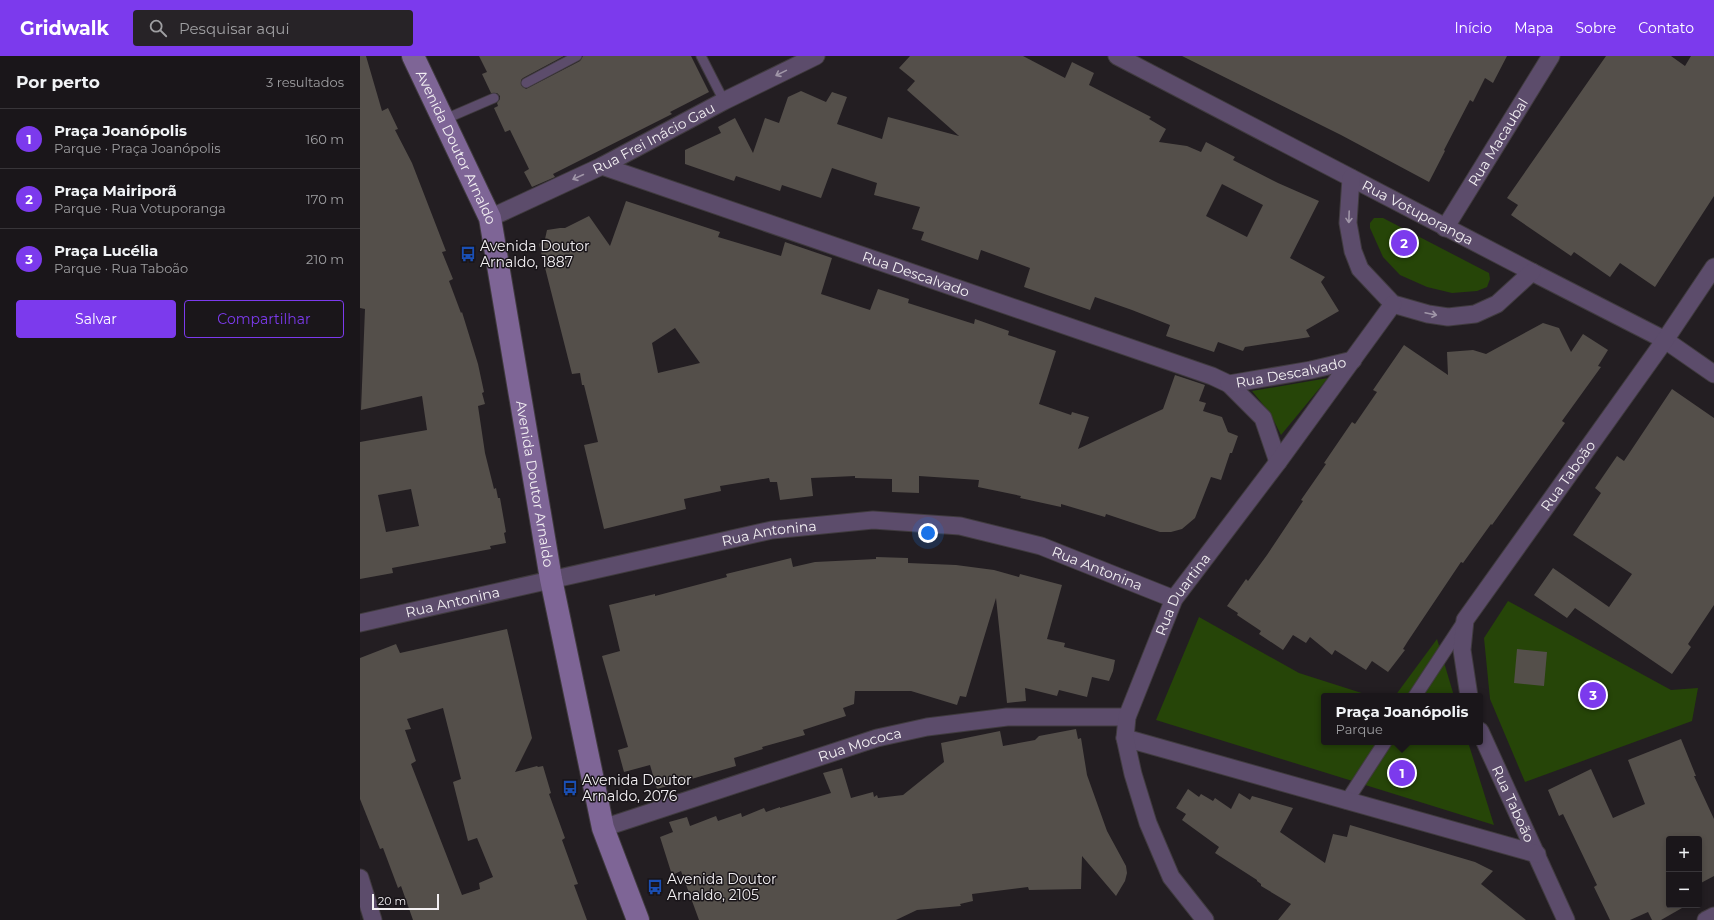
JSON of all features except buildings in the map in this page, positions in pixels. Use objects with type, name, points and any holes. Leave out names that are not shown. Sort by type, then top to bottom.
[{"type":"main road","name":"Avenida Doutor Arnaldo","points":[[412,56],[490,218],[551,579],[603,828],[638,920]]},
{"type":"street","name":"Rua Frei Inácio Gau","points":[[490,218],[602,166],[724,100],[816,56]]},
{"type":"street","name":"Rua Votuporanga","points":[[1117,56],[1446,228],[1665,340],[1714,374]]},
{"type":"street","name":"Rua Macaubal","points":[[1446,228],[1551,56]]},
{"type":"street","name":"Rua Descalvado","points":[[602,166],[1212,376],[1229,384],[1262,418],[1278,462]]},
{"type":"street","points":[[1351,178],[1348,223],[1353,251],[1360,269],[1393,304],[1428,314],[1448,317],[1475,314],[1497,304],[1532,272]]},
{"type":"street","name":"Rua Taboão","points":[[1469,693],[1462,650],[1465,620],[1665,340],[1714,267]]},
{"type":"street","name":"Rua Duartina","points":[[1205,920],[1171,877],[1148,823],[1133,774],[1125,738],[1127,717],[1174,599],[1278,462],[1393,304]]},
{"type":"street","name":"Rua Descalvado","points":[[1229,384],[1311,370],[1353,360]]},
{"type":"street","name":"Rua Antonina","points":[[360,623],[772,530],[873,520],[960,526],[1041,546],[1174,599]]},
{"type":"street","points":[[1417,693],[1465,620]]},
{"type":"street","name":"Rua Mococa","points":[[603,828],[877,738],[927,727],[1007,717],[1127,717]]},
{"type":"street","name":"Rua Taboão","points":[[1483,737],[1566,920]]},
{"type":"street","points":[[1125,738],[1346,802],[1537,854]]},
{"type":"street","points":[[1346,802],[1383,745]]},
{"type":"street","points":[[360,878],[373,920]]},
{"type":"street","points":[[1706,920],[1714,916]]},
{"type":"lane","points":[[526,83],[577,56]]},
{"type":"lane","points":[[701,56],[724,100]]},
{"type":"lane","points":[[443,120],[494,98]]},
{"type":"green space","points":[[1374,218],[1383,218],[1489,273],[1490,279],[1487,287],[1477,291],[1452,293],[1427,287],[1400,275],[1383,257],[1370,228],[1370,223]]},
{"type":"green space","points":[[1328,378],[1281,435],[1270,413],[1252,391]]},
{"type":"green space","points":[[1508,601],[1671,690],[1698,688],[1692,721],[1525,782],[1490,699],[1484,638]]},
{"type":"green space","points":[[1199,617],[1299,673],[1362,693],[1321,693],[1321,745],[1469,745],[1494,825],[1156,720]]},
{"type":"green space","points":[[1437,639],[1453,693],[1397,693]]},
{"type":"place","name":"Praça Mairiporã","points":[[1404,243]]},
{"type":"place","name":"Avenida Doutor Arnaldo, 1887","points":[[468,254]]},
{"type":"place","name":"Praça Lucélia","points":[[1593,695]]},
{"type":"place","name":"Praça Joanópolis","points":[[1402,773]]},
{"type":"place","name":"Avenida Doutor Arnaldo, 2076","points":[[570,788]]},
{"type":"place","name":"Avenida Doutor Arnaldo, 2105","points":[[655,887]]}]
